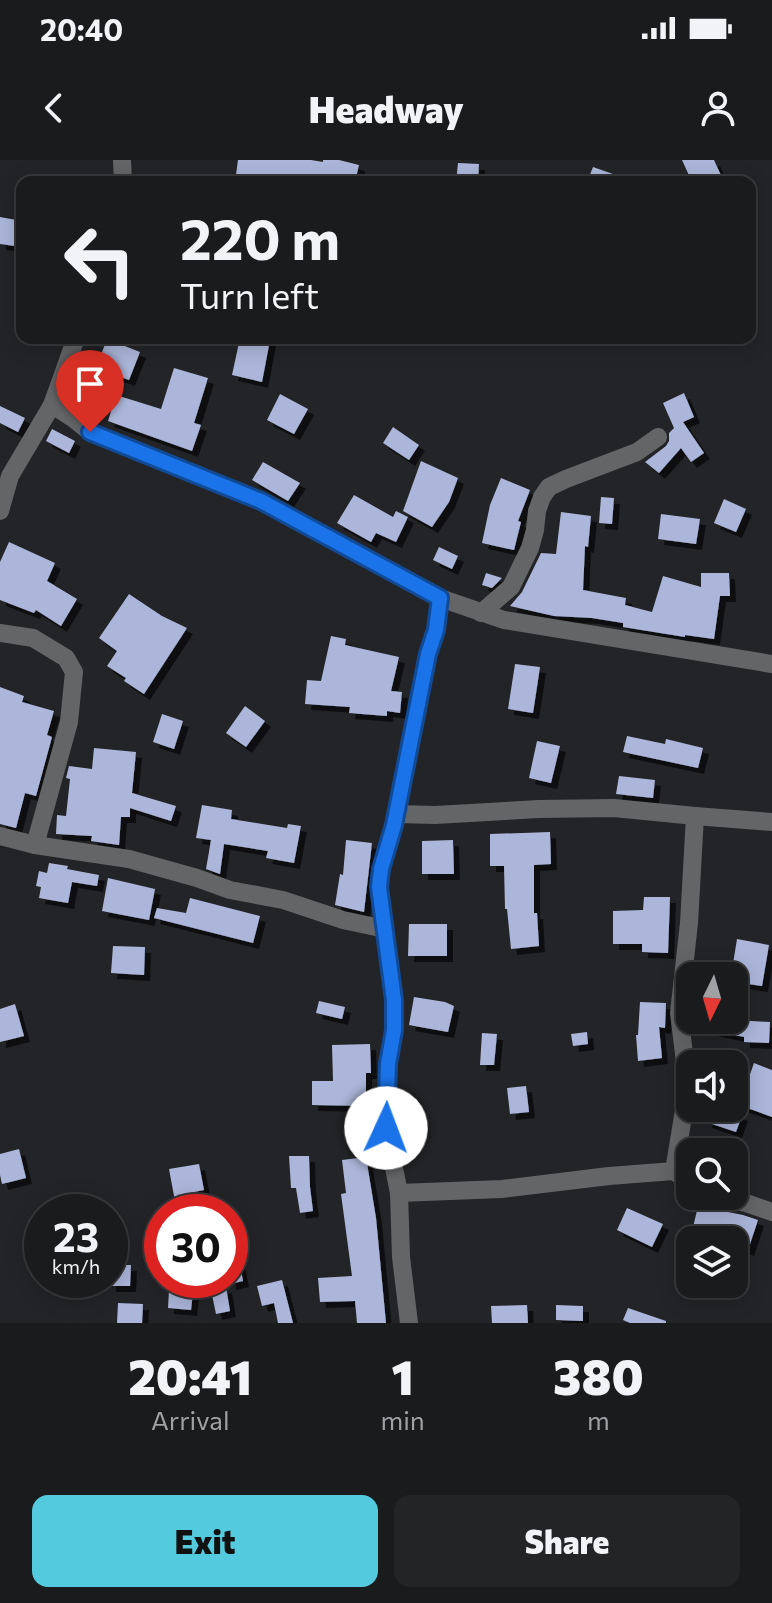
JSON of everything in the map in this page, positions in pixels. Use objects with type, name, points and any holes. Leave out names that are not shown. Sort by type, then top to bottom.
[{"type":"street","points":[[0,511],[10,476],[52,405],[74,344]]},
{"type":"street","points":[[52,405],[90,432],[261,501],[440,598],[481,613],[504,620],[772,664]]},
{"type":"street","points":[[481,613],[511,587],[530,548],[542,497],[549,487],[637,452],[658,437]]},
{"type":"street","points":[[409,1323],[401,1257],[399,1193],[386,1128],[394,1000],[379,887],[428,654],[436,630],[440,598]]},
{"type":"street","points":[[0,633],[33,638],[66,658],[74,672],[69,722],[35,845]]},
{"type":"street","points":[[396,814],[614,808],[772,822]]},
{"type":"street","points":[[399,1193],[502,1189],[674,1171],[688,1086],[679,1013],[689,923],[695,816]]},
{"type":"street","points":[[0,836],[35,845],[129,859],[230,890],[283,900],[343,920],[385,929]]},
{"type":"street","points":[[748,1204],[772,1212]]},
{"type":"building","points":[[238,160],[339,160],[359,165],[356,176],[236,176]]},
{"type":"building","points":[[682,160],[714,160],[721,176],[689,176]]},
{"type":"building","points":[[458,163],[479,164],[478,176],[457,176]]},
{"type":"building","points":[[593,167],[619,176],[589,176]]},
{"type":"building","points":[[0,217],[16,220],[16,246],[0,244]]},
{"type":"building","points":[[105,344],[120,344],[140,352],[129,380],[96,368]]},
{"type":"building","points":[[239,344],[269,344],[262,382],[232,375]]},
{"type":"building","points":[[174,368],[208,378],[194,423],[201,425],[192,451],[108,421],[116,395],[161,409]]},
{"type":"building","points":[[684,393],[694,417],[683,422],[704,453],[691,462],[681,448],[659,473],[645,462],[666,446],[669,433],[674,428],[663,403]]},
{"type":"building","points":[[280,394],[308,409],[294,434],[267,420]]},
{"type":"building","points":[[0,406],[25,418],[18,432],[0,423]]},
{"type":"building","points":[[393,427],[419,445],[409,460],[383,443]]},
{"type":"building","points":[[52,429],[75,441],[69,453],[46,441]]},
{"type":"building","points":[[421,461],[458,478],[449,502],[432,527],[403,511]]},
{"type":"building","points":[[263,462],[300,483],[288,501],[252,480]]},
{"type":"building","points":[[501,478],[530,490],[518,521],[521,522],[514,550],[482,543],[490,505]]},
{"type":"building","points":[[354,495],[393,517],[396,511],[408,517],[396,542],[376,533],[371,542],[337,523]]},
{"type":"building","points":[[601,497],[614,498],[612,524],[599,523]]},
{"type":"building","points":[[724,499],[746,509],[736,532],[714,523]]},
{"type":"building","points":[[561,512],[591,516],[588,547],[585,546],[583,590],[626,598],[625,605],[652,612],[663,576],[701,587],[701,573],[729,573],[730,596],[720,596],[714,639],[623,627],[623,623],[592,618],[554,616],[510,606],[522,592],[541,553],[556,554]]},
{"type":"building","points":[[661,514],[700,519],[696,544],[658,539]]},
{"type":"building","points":[[9,542],[55,563],[47,581],[77,599],[61,626],[36,610],[34,613],[0,600],[0,562]]},
{"type":"building","points":[[439,547],[458,556],[452,569],[433,560]]},
{"type":"building","points":[[486,573],[502,578],[492,588],[482,585]]},
{"type":"building","points":[[129,594],[187,628],[144,694],[107,666],[117,651],[99,638]]},
{"type":"building","points":[[331,636],[346,639],[345,645],[399,657],[391,691],[402,692],[400,713],[387,711],[387,716],[349,713],[350,707],[305,704],[307,680],[321,681]]},
{"type":"building","points":[[515,664],[540,667],[533,713],[508,709]]},
{"type":"building","points":[[0,687],[24,696],[22,702],[54,711],[47,735],[52,737],[36,796],[25,793],[16,828],[0,824]]},
{"type":"building","points":[[245,706],[265,721],[246,747],[226,733]]},
{"type":"building","points":[[162,714],[183,721],[174,749],[153,742]]},
{"type":"building","points":[[627,736],[665,744],[666,739],[703,748],[698,768],[623,752]]},
{"type":"building","points":[[537,741],[560,746],[551,783],[529,778]]},
{"type":"building","points":[[94,748],[136,752],[132,793],[176,806],[171,821],[130,808],[130,817],[121,817],[119,845],[91,841],[92,836],[56,834],[57,815],[66,816],[69,766],[92,769]]},
{"type":"building","points":[[619,776],[655,780],[653,798],[616,794]]},
{"type":"building","points":[[202,805],[232,810],[231,819],[287,828],[288,824],[301,826],[294,863],[266,858],[268,851],[224,844],[220,874],[206,869],[211,840],[196,838]]},
{"type":"building","points":[[550,832],[551,864],[534,865],[534,913],[537,913],[539,946],[511,949],[505,909],[504,866],[490,866],[490,834]]},
{"type":"building","points":[[346,840],[372,843],[364,912],[335,905],[340,874],[343,875]]},
{"type":"building","points":[[453,840],[454,874],[422,874],[422,841]]},
{"type":"building","points":[[49,863],[99,875],[97,886],[72,882],[68,903],[39,898],[41,887],[36,886],[39,871],[47,873]]},
{"type":"building","points":[[108,878],[155,889],[149,920],[102,911]]},
{"type":"building","points":[[644,897],[670,897],[668,953],[642,952],[642,944],[613,944],[613,911],[643,910]]},
{"type":"building","points":[[190,898],[260,916],[253,943],[154,918],[157,908],[186,913]]},
{"type":"building","points":[[409,924],[447,924],[447,956],[408,956]]},
{"type":"building","points":[[737,939],[769,945],[762,986],[748,984],[748,962],[733,962]]},
{"type":"building","points":[[113,946],[145,947],[144,975],[111,973]]},
{"type":"building","points":[[414,997],[454,1006],[448,1032],[409,1025]]},
{"type":"building","points":[[319,1001],[345,1007],[342,1019],[316,1013]]},
{"type":"building","points":[[640,1002],[666,1003],[665,1028],[659,1027],[662,1058],[638,1061],[636,1035]]},
{"type":"building","points":[[15,1004],[24,1036],[0,1042],[0,1009]]},
{"type":"building","points":[[748,1020],[770,1022],[769,1043],[744,1042],[744,1037],[730,1034],[748,1034]]},
{"type":"building","points":[[587,1032],[588,1044],[573,1046],[571,1034]]},
{"type":"building","points":[[482,1033],[497,1034],[494,1065],[480,1065]]},
{"type":"building","points":[[370,1044],[371,1073],[366,1073],[366,1106],[312,1105],[312,1081],[333,1081],[332,1045]]},
{"type":"building","points":[[754,1063],[772,1070],[772,1117],[748,1108],[748,1080]]},
{"type":"building","points":[[526,1086],[529,1112],[510,1114],[507,1088]]},
{"type":"building","points":[[706,1122],[740,1122],[736,1132]]},
{"type":"building","points":[[19,1149],[26,1178],[2,1184],[0,1154]]},
{"type":"building","points":[[289,1156],[309,1156],[313,1211],[300,1213],[296,1188],[291,1188]]},
{"type":"building","points":[[366,1157],[376,1218],[386,1323],[357,1323],[355,1301],[320,1302],[318,1278],[352,1276],[341,1194],[346,1193],[342,1160]]},
{"type":"building","points":[[199,1164],[204,1190],[174,1194],[169,1169]]},
{"type":"building","points":[[627,1208],[663,1224],[652,1247],[617,1230]]},
{"type":"building","points":[[697,1210],[718,1210],[758,1220],[748,1250],[748,1226],[693,1226]]},
{"type":"building","points":[[128,1265],[131,1265],[128,1286]]},
{"type":"building","points":[[282,1280],[293,1323],[278,1323],[274,1303],[262,1306],[257,1286]]},
{"type":"building","points":[[169,1298],[192,1298],[191,1310],[168,1308]]},
{"type":"building","points":[[213,1298],[228,1298],[230,1311],[216,1314]]},
{"type":"building","points":[[118,1303],[143,1304],[142,1323],[117,1323]]},
{"type":"building","points":[[527,1305],[528,1323],[492,1323],[491,1306]]},
{"type":"building","points":[[556,1305],[583,1306],[583,1321],[556,1320]]},
{"type":"building","points":[[628,1308],[666,1323],[630,1323],[623,1320]]},
{"type":"route","points":[[90,432],[261,501],[440,598],[436,630],[428,654],[379,887],[394,1000],[386,1128]]}]
